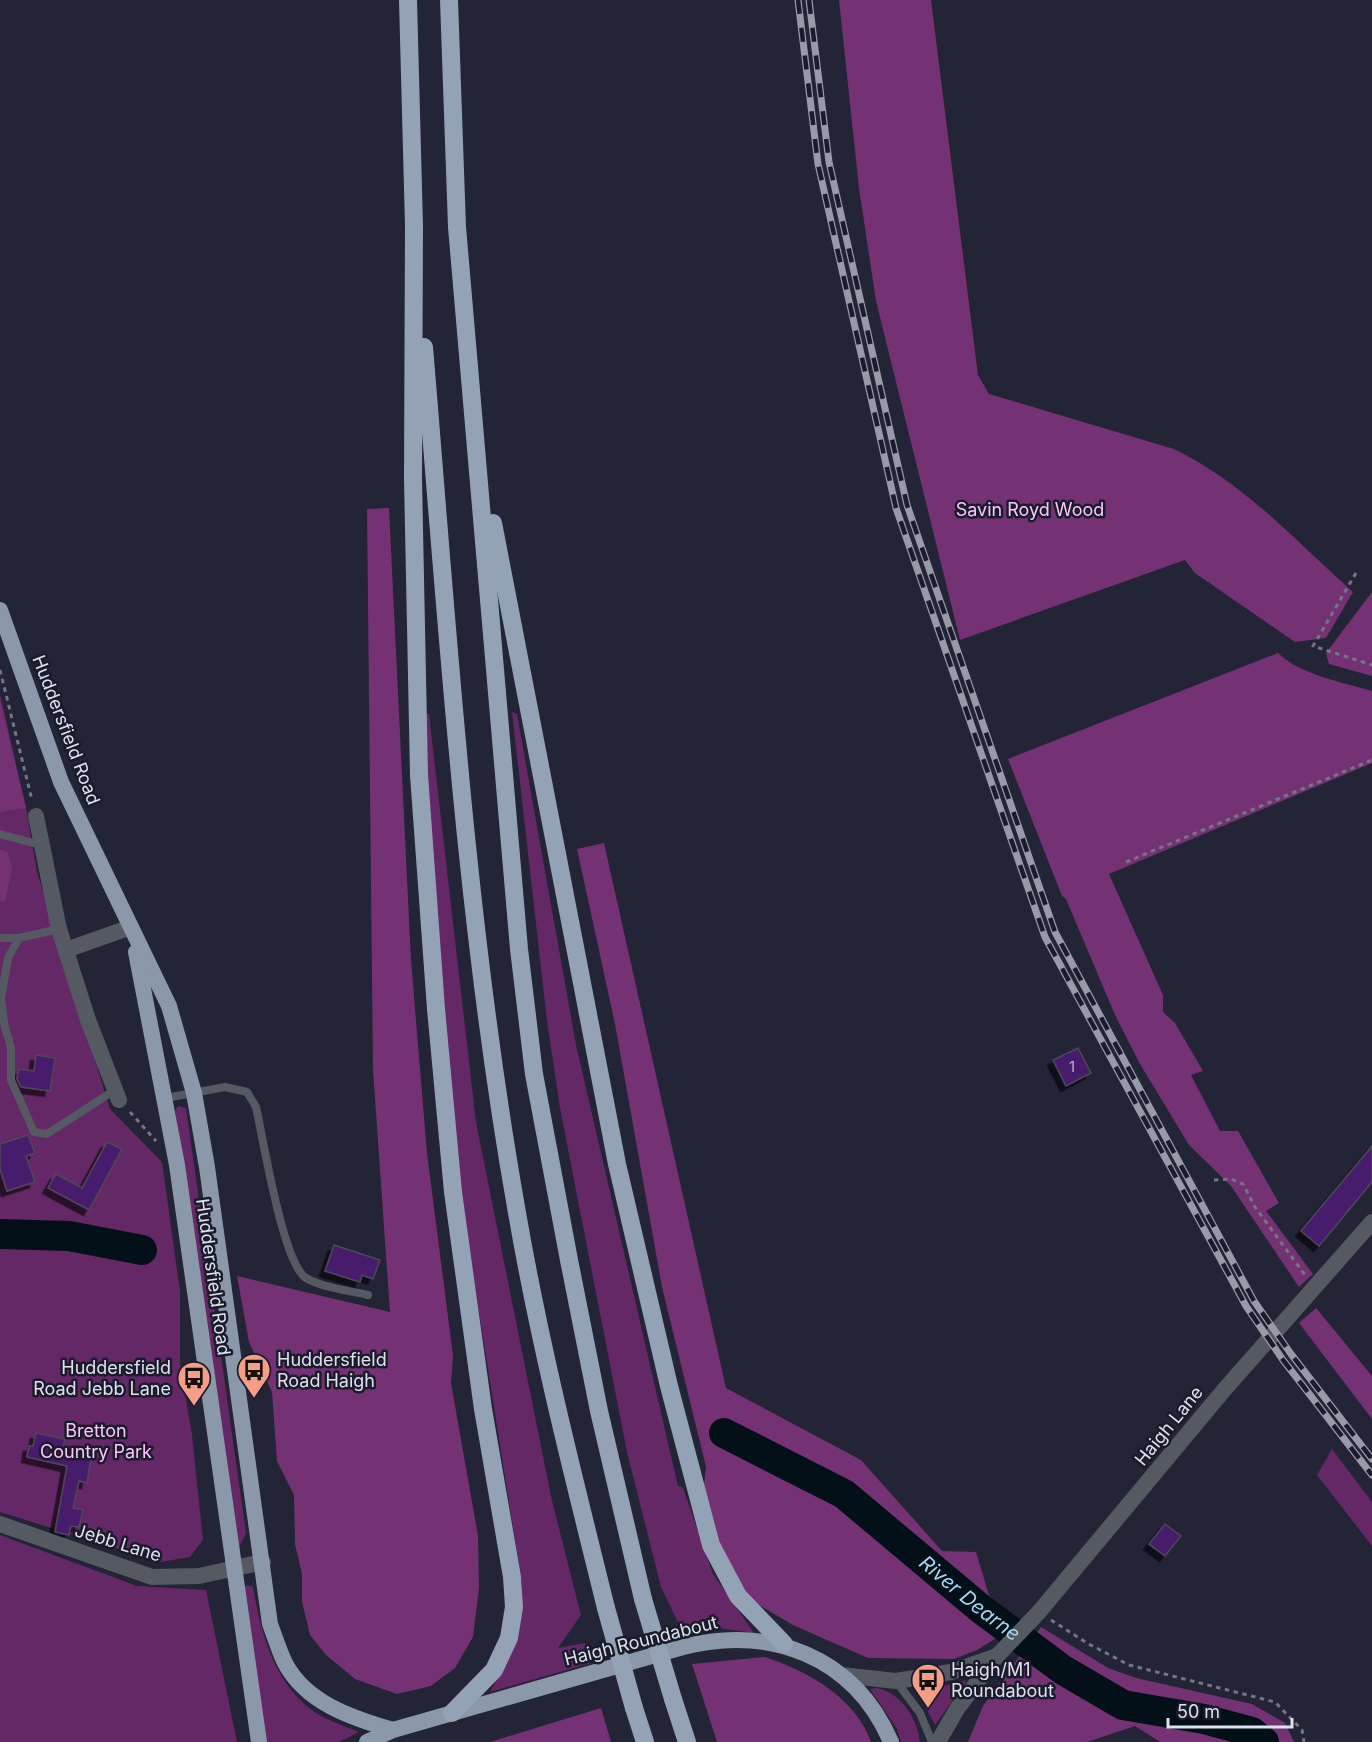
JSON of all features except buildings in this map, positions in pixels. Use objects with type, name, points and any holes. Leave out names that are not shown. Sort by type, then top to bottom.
[{"type":"highway","points":[[408,0],[414,226],[413,479],[420,776],[435,1009],[453,1192],[483,1409],[512,1577],[514,1607],[509,1638],[494,1670],[452,1713]]},
{"type":"highway","points":[[449,0],[457,227],[519,949],[534,1074],[599,1412],[644,1599],[687,1742]]},
{"type":"highway","points":[[414,226],[467,861],[489,1033],[516,1209],[559,1419],[606,1608],[645,1742]]},
{"type":"highway","points":[[474,421],[540,777],[617,1164],[669,1386],[711,1545],[738,1596],[784,1644]]},
{"type":"highway","name":"Huddersfield Road","points":[[0,610],[61,782],[169,1006],[194,1093],[207,1167],[270,1624],[285,1663],[302,1687],[339,1711],[393,1730]]},
{"type":"highway","name":"Huddersfield Road","points":[[131,927],[166,1098],[177,1165],[259,1742]]},
{"type":"highway","name":"Haigh Roundabout","points":[[367,1742],[393,1730],[707,1641],[750,1639],[784,1644],[813,1657],[842,1675],[873,1708],[891,1742]]},
{"type":"street","points":[[36,816],[59,928],[88,1020],[117,1095]]},
{"type":"street","points":[[66,950],[131,927]]},
{"type":"street","name":"Haigh Lane","points":[[938,1742],[957,1709],[1001,1652],[1035,1617],[1236,1376],[1372,1222]]},
{"type":"street","name":"Jebb Lane","points":[[0,1524],[152,1578],[199,1576],[263,1562]]},
{"type":"street","name":"Haigh Lane","points":[[842,1675],[896,1681],[951,1672],[1001,1652]]},
{"type":"lane","points":[[0,834],[42,845]]},
{"type":"lane","points":[[0,939],[19,939],[59,928]]},
{"type":"lane","points":[[19,939],[8,958],[2,998],[4,1023],[11,1048],[11,1080],[34,1131],[46,1134],[117,1095]]},
{"type":"lane","points":[[166,1098],[232,1087],[247,1092],[256,1107],[287,1246],[298,1269],[304,1277],[319,1283],[368,1295]]},
{"type":"lane","points":[[896,1681],[920,1713],[932,1742]]},
{"type":"path","points":[[1356,573],[1313,646],[1372,665]]},
{"type":"path","points":[[0,670],[36,816]]},
{"type":"path","points":[[1126,862],[1372,760]]},
{"type":"path","points":[[117,1095],[177,1165]]},
{"type":"path","points":[[1214,1180],[1231,1179],[1243,1184],[1255,1207],[1315,1288]]},
{"type":"path","points":[[1035,1617],[1129,1665],[1275,1702],[1302,1730],[1304,1742]]},
{"type":"green space","name":"Savin Royd Wood","points":[[839,0],[931,0],[978,375],[989,394],[1174,449],[1223,478],[1268,514],[1353,592],[1326,638],[1295,642],[1195,573],[1185,560],[960,640],[876,301],[859,188]]},
{"type":"green space","points":[[389,508],[411,960],[427,1153],[453,1356],[451,1383],[478,1536],[479,1588],[473,1637],[455,1668],[431,1686],[397,1694],[355,1679],[326,1655],[310,1635],[302,1602],[302,1574],[295,1544],[294,1495],[277,1461],[272,1392],[249,1342],[237,1276],[390,1312],[373,1070],[367,509]]},
{"type":"green space","points":[[1372,592],[1372,676],[1329,664],[1326,653]]},
{"type":"green space","points":[[1278,653],[1287,661],[1310,672],[1372,691],[1372,763],[1109,874],[1163,995],[1163,1012],[1175,1023],[1203,1071],[1191,1075],[1220,1131],[1238,1131],[1279,1203],[1266,1211],[1313,1274],[1299,1287],[1231,1186],[1189,1145],[1140,1064],[1115,1015],[1066,899],[1062,896],[1008,759]]},
{"type":"green space","name":"Bretton Country Park","points":[[0,694],[26,808],[37,872],[110,1109],[162,1162],[180,1291],[180,1364],[192,1435],[203,1540],[190,1557],[161,1562],[0,1512]]},
{"type":"green space","points":[[0,701],[26,808],[0,812]]},
{"type":"green space","points":[[512,712],[517,714],[576,1045],[678,1486],[683,1488],[713,1574],[754,1633],[718,1628],[682,1631],[661,1587],[627,1452],[560,1108],[547,1021]]},
{"type":"green space","points":[[424,714],[429,714],[476,1122],[552,1501],[581,1615],[558,1648],[585,1643],[591,1663],[490,1692],[503,1666],[512,1640],[519,1613],[522,1584],[463,1211],[435,912]]},
{"type":"green space","points":[[604,843],[726,1388],[861,1460],[942,1551],[976,1552],[1001,1635],[977,1650],[954,1659],[868,1658],[793,1625],[749,1599],[728,1562],[714,1530],[704,1484],[706,1467],[662,1287],[615,1024],[577,849]]},
{"type":"green space","points":[[0,850],[8,852],[12,869],[5,902],[0,901]]},
{"type":"green space","points":[[178,1106],[186,1108],[246,1533],[239,1548],[175,1111]]},
{"type":"green space","points":[[1316,1308],[1372,1376],[1372,1419],[1299,1323]]},
{"type":"green space","points":[[1332,1449],[1372,1502],[1372,1546],[1317,1475]]},
{"type":"green space","points":[[0,1535],[137,1586],[206,1590],[237,1742],[0,1742]]},
{"type":"green space","points":[[247,1585],[253,1587],[265,1640],[280,1673],[290,1688],[316,1713],[359,1732],[339,1742],[266,1742],[244,1588]]},
{"type":"green space","points":[[1041,1627],[1108,1668],[1136,1678],[1252,1704],[1285,1723],[1294,1742],[1160,1742],[1135,1726],[1087,1742],[968,1742],[983,1706]]},
{"type":"green space","points":[[765,1657],[813,1678],[842,1699],[864,1726],[871,1742],[717,1742],[692,1664]]},
{"type":"green space","points":[[967,1680],[935,1725],[918,1693]]},
{"type":"green space","points":[[877,1688],[894,1695],[907,1708],[916,1725],[920,1742],[901,1742],[897,1729],[870,1689]]},
{"type":"green space","points":[[601,1708],[611,1742],[490,1742]]},
{"type":"waterway","name":"River Dearne","points":[[0,1234],[69,1236],[142,1250]]},
{"type":"waterway","name":"River Dearne","points":[[724,1433],[844,1494],[981,1609],[1063,1670],[1123,1705],[1204,1719],[1252,1732],[1264,1742]]},
{"type":"railway","points":[[798,0],[818,164],[896,508],[1045,937],[1246,1306],[1283,1360],[1372,1475]]},
{"type":"railway","points":[[809,0],[829,162],[907,505],[1055,932],[1254,1301],[1291,1354],[1372,1459]]},
{"type":"place","name":"Huddersfield Road Haigh","points":[[254,1399]]},
{"type":"place","name":"Huddersfield Road Jebb Lane","points":[[194,1407]]},
{"type":"place","name":"Haigh/M1 Roundabout","points":[[928,1709]]}]
